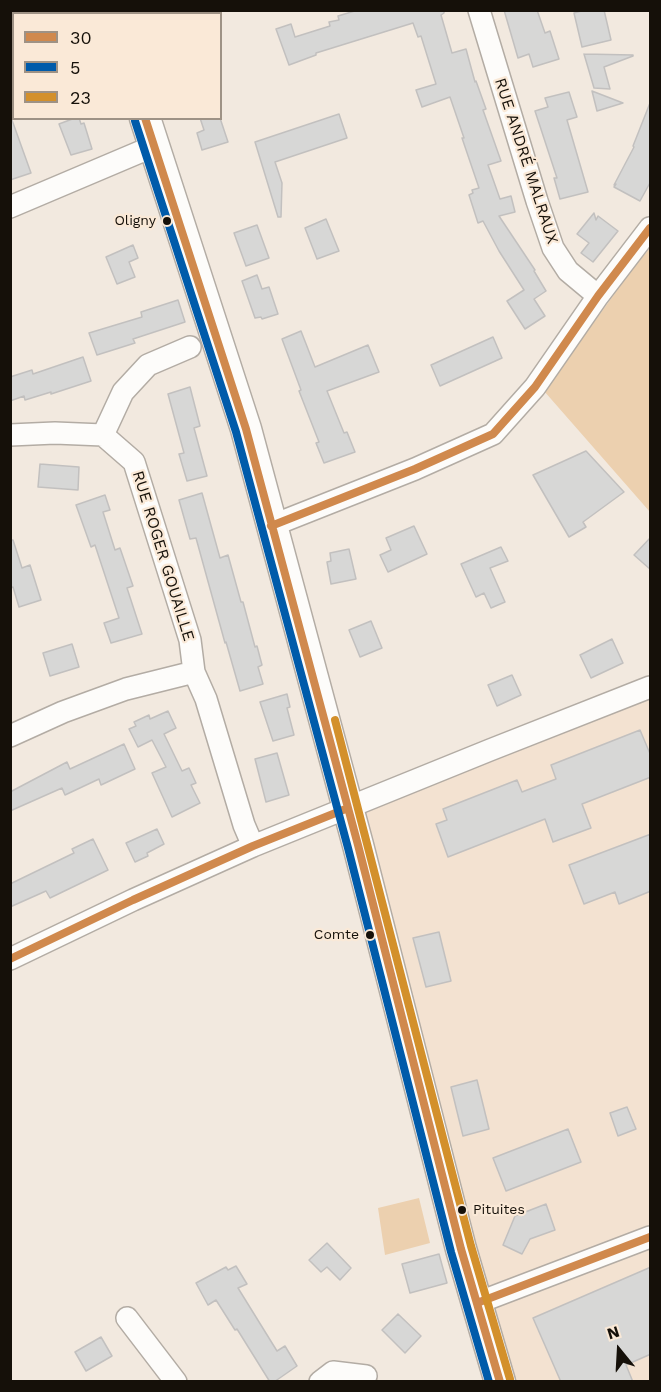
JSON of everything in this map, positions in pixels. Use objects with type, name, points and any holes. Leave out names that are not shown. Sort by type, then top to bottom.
[{"type":"street","name":"RUE ANDRÉ MALRAUX","points":[[479,10],[553,248],[568,271],[598,296]]},
{"type":"street","points":[[10,207],[150,132],[246,429],[348,808],[461,1249],[500,1382]]},
{"type":"street","points":[[271,526],[415,469],[493,434],[535,387],[598,296],[651,228]]},
{"type":"street","points":[[10,435],[55,433],[103,435],[123,392],[148,364],[190,347]]},
{"type":"street","name":"RUE ROGER GOUAILLE","points":[[103,435],[134,462],[190,640],[194,672],[206,699],[244,825],[253,846]]},
{"type":"street","points":[[10,736],[63,712],[126,688],[194,672]]},
{"type":"street","points":[[10,959],[253,846],[651,687]]},
{"type":"street","points":[[477,1303],[651,1237]]},
{"type":"street","points":[[127,1318],[176,1382]]},
{"type":"street","points":[[320,1382],[333,1372],[366,1376]]},
{"type":"shaded area","points":[[650,248],[650,512],[544,391]]},
{"type":"shaded area","points":[[650,698],[650,1381],[498,1381],[350,815]]},
{"type":"shaded area","points":[[419,1198],[430,1243],[385,1255],[378,1208]]},
{"type":"building","points":[[358,10],[444,10],[441,15],[452,53],[466,49],[475,82],[486,109],[483,110],[501,161],[488,165],[500,199],[511,196],[515,212],[499,216],[535,270],[546,291],[534,299],[545,316],[525,329],[507,301],[524,290],[483,221],[478,223],[469,195],[473,193],[472,190],[479,188],[450,97],[422,107],[416,90],[436,84],[421,36],[418,37],[413,23],[316,53],[316,55],[289,65],[276,29],[291,24],[295,37],[330,26],[329,22],[339,20],[338,16]]},
{"type":"building","points":[[504,10],[537,10],[545,33],[550,31],[559,59],[533,67],[529,54],[518,58]]},
{"type":"building","points":[[585,10],[604,10],[611,40],[582,47],[574,13]]},
{"type":"building","points":[[584,54],[633,56],[604,67],[610,89],[594,88]]},
{"type":"building","points":[[592,91],[623,103],[597,111]]},
{"type":"building","points":[[569,92],[577,117],[567,120],[588,192],[560,199],[554,178],[557,178],[535,111],[548,107],[545,98]]},
{"type":"building","points":[[650,103],[651,181],[640,201],[614,187],[616,184],[614,185],[634,147]]},
{"type":"building","points":[[339,114],[347,138],[275,162],[282,183],[281,217],[278,217],[255,142]]},
{"type":"building","points":[[10,120],[12,120],[31,173],[10,180]]},
{"type":"building","points":[[70,120],[80,120],[81,124],[84,123],[92,149],[71,155],[59,124]]},
{"type":"building","points":[[201,120],[221,120],[228,142],[202,150],[197,133],[204,130]]},
{"type":"building","points":[[594,213],[596,220],[598,216],[618,231],[593,262],[581,253],[589,243],[577,234]]},
{"type":"building","points":[[326,219],[339,251],[317,259],[305,228]]},
{"type":"building","points":[[257,225],[269,258],[246,266],[234,233]]},
{"type":"building","points":[[133,245],[138,258],[129,262],[135,277],[117,284],[106,257]]},
{"type":"building","points":[[257,275],[262,289],[269,287],[278,314],[262,319],[261,317],[255,318],[242,281]]},
{"type":"building","points":[[178,300],[185,322],[133,339],[135,343],[97,355],[89,333],[142,317],[141,312]]},
{"type":"building","points":[[301,331],[315,367],[368,345],[379,372],[327,391],[344,433],[347,432],[355,452],[324,463],[316,443],[319,442],[282,339]]},
{"type":"building","points":[[493,337],[502,358],[440,386],[431,365]]},
{"type":"building","points":[[83,357],[91,381],[51,394],[51,392],[25,400],[24,396],[10,401],[10,377],[32,370],[33,374]]},
{"type":"building","points":[[190,387],[200,426],[194,428],[207,476],[187,481],[179,454],[184,453],[168,394]]},
{"type":"building","points":[[586,451],[624,492],[583,522],[586,527],[569,537],[533,475]]},
{"type":"building","points":[[40,464],[79,467],[78,490],[38,487]]},
{"type":"building","points":[[202,493],[220,558],[228,555],[262,665],[258,667],[263,684],[240,691],[196,538],[190,539],[179,500]]},
{"type":"building","points":[[105,495],[110,510],[103,512],[115,550],[120,548],[133,586],[127,588],[142,634],[111,643],[104,623],[119,618],[95,545],[91,547],[76,505]]},
{"type":"building","points":[[414,526],[427,554],[388,572],[380,555],[391,550],[386,538]]},
{"type":"building","points":[[651,537],[651,570],[634,555]]},
{"type":"building","points":[[10,540],[13,540],[22,568],[30,565],[41,600],[19,607],[13,587],[10,588]]},
{"type":"building","points":[[501,547],[508,561],[490,568],[505,602],[491,608],[484,593],[476,597],[461,564]]},
{"type":"building","points":[[349,549],[356,579],[331,584],[327,562],[331,561],[330,553]]},
{"type":"building","points":[[371,621],[382,648],[360,657],[349,630]]},
{"type":"building","points":[[612,639],[623,663],[591,678],[580,655]]},
{"type":"building","points":[[72,644],[79,667],[50,676],[43,653]]},
{"type":"building","points":[[512,675],[521,695],[497,706],[488,685]]},
{"type":"building","points":[[287,694],[290,707],[287,708],[294,735],[273,741],[260,702]]},
{"type":"building","points":[[168,711],[176,728],[164,734],[182,771],[189,768],[196,783],[191,785],[200,803],[172,817],[152,773],[166,767],[152,740],[138,747],[129,729],[136,726],[134,722],[149,715],[150,719]]},
{"type":"building","points":[[640,730],[651,756],[651,777],[582,804],[591,828],[553,842],[545,819],[448,857],[436,824],[447,820],[443,809],[517,780],[522,792],[556,779],[551,765]]},
{"type":"building","points":[[124,744],[135,769],[101,785],[99,779],[65,795],[62,788],[10,811],[10,792],[67,762],[70,769]]},
{"type":"building","points":[[277,753],[289,795],[266,802],[255,759]]},
{"type":"building","points":[[157,829],[164,844],[135,862],[126,843]]},
{"type":"building","points":[[651,834],[651,891],[619,904],[615,892],[584,904],[569,865]]},
{"type":"building","points":[[93,839],[108,870],[50,898],[46,891],[10,907],[10,884],[74,853],[72,849]]},
{"type":"building","points":[[439,932],[451,981],[426,987],[413,938]]},
{"type":"building","points":[[477,1080],[489,1129],[463,1136],[451,1087]]},
{"type":"building","points":[[627,1107],[636,1129],[618,1136],[610,1113]]},
{"type":"building","points":[[568,1129],[581,1162],[506,1191],[493,1158]]},
{"type":"building","points":[[546,1204],[555,1230],[530,1239],[522,1254],[503,1245],[515,1216]]},
{"type":"building","points":[[327,1243],[351,1268],[340,1280],[327,1267],[321,1272],[309,1260]]},
{"type":"building","points":[[439,1254],[447,1283],[410,1293],[402,1264]]},
{"type":"building","points":[[236,1266],[247,1284],[238,1288],[277,1351],[285,1346],[297,1366],[274,1382],[270,1382],[216,1300],[208,1305],[196,1283],[226,1267],[228,1270]]},
{"type":"building","points":[[651,1267],[651,1354],[626,1365],[633,1382],[561,1382],[533,1318]]},
{"type":"building","points":[[398,1314],[421,1336],[405,1353],[382,1330]]},
{"type":"building","points":[[101,1337],[112,1356],[86,1371],[75,1352]]},
{"type":"transit line","name":"30","points":[[146,120],[246,429],[358,845],[461,1249],[500,1382]]},
{"type":"transit line","name":"5","points":[[135,121],[236,432],[348,848],[451,1252],[489,1382]]},
{"type":"transit line","name":"30","points":[[271,526],[415,469],[493,434],[535,387],[598,296],[650,228]]},
{"type":"transit line","name":"23","points":[[335,720],[471,1246],[510,1379]]},
{"type":"transit line","name":"30","points":[[10,959],[253,846],[348,808]]},
{"type":"transit line","name":"30","points":[[477,1303],[650,1237]]},
{"type":"place","name":"Oligny","points":[[167,221]]},
{"type":"place","name":"Comte","points":[[370,935]]},
{"type":"place","name":"Pituites","points":[[462,1210]]}]
